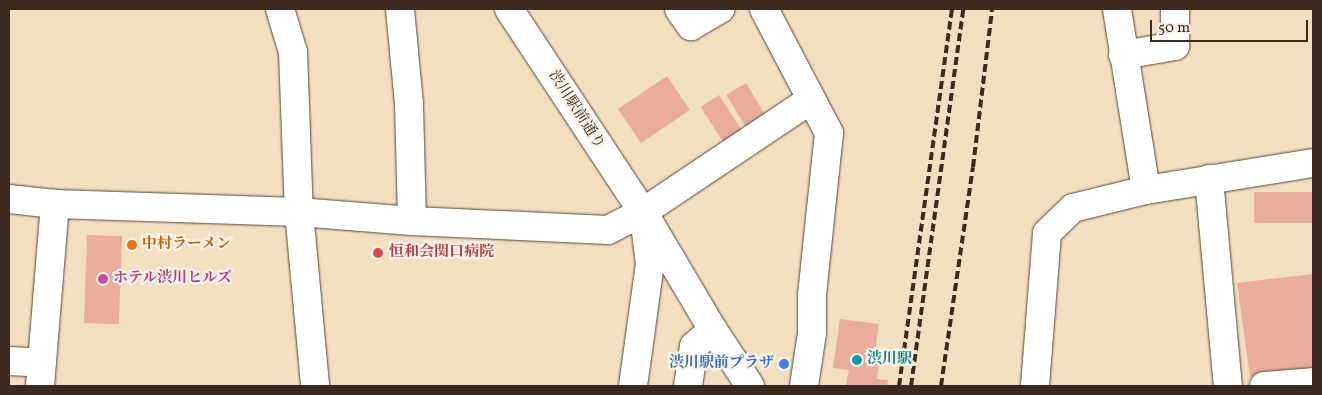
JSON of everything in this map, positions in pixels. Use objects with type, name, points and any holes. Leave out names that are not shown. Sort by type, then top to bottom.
[{"type":"street","points":[[280,9],[293,52],[299,212],[315,386]]},
{"type":"street","points":[[400,9],[409,105],[412,221]]},
{"type":"street","name":"渋川駅前通り","points":[[509,9],[643,212],[713,330],[750,386]]},
{"type":"street","points":[[679,9],[691,26],[721,9]]},
{"type":"street","points":[[764,9],[810,100],[829,133],[812,295],[812,333],[804,386]]},
{"type":"street","points":[[1117,9],[1146,190]]},
{"type":"street","points":[[1123,55],[1175,46],[1175,9]]},
{"type":"street","points":[[9,199],[55,204],[299,212],[412,221],[608,230],[643,212],[810,100]]},
{"type":"street","points":[[1035,386],[1048,233],[1073,208],[1146,190],[1313,163]]},
{"type":"street","points":[[1210,179],[1228,386]]},
{"type":"street","points":[[9,361],[41,375],[55,204]]},
{"type":"street","points":[[633,386],[650,264],[643,212]]},
{"type":"street","points":[[688,386],[694,346],[713,330]]},
{"type":"street","points":[[1264,386],[1313,382]]},
{"type":"building","points":[[667,76],[690,110],[641,143],[618,109]]},
{"type":"building","points":[[746,83],[765,115],[745,127],[726,95]]},
{"type":"building","points":[[719,95],[743,132],[725,144],[701,107]]},
{"type":"building","points":[[1254,192],[1313,192],[1313,223],[1254,223]]},
{"type":"building","name":"ホテル渋川ヒルズ","points":[[87,235],[122,236],[119,324],[84,323]]},
{"type":"building","points":[[1313,274],[1313,369],[1250,377],[1237,283]]},
{"type":"building","name":"渋川駅","points":[[840,319],[879,324],[875,351],[880,352],[877,379],[888,380],[887,386],[846,386],[849,370],[833,368]]},
{"type":"railway","points":[[899,386],[952,9]]},
{"type":"railway","points":[[911,386],[963,9]]},
{"type":"railway","points":[[941,386],[973,167],[992,9]]},
{"type":"place","name":"中村ラーメン","points":[[132,245]]},
{"type":"place","name":"恒和会関口病院","points":[[378,253]]},
{"type":"place","name":"ホテル渋川ヒルズ","points":[[103,279]]},
{"type":"place","name":"渋川駅","points":[[857,360]]},
{"type":"place","name":"渋川駅前プラザ","points":[[784,364]]}]
